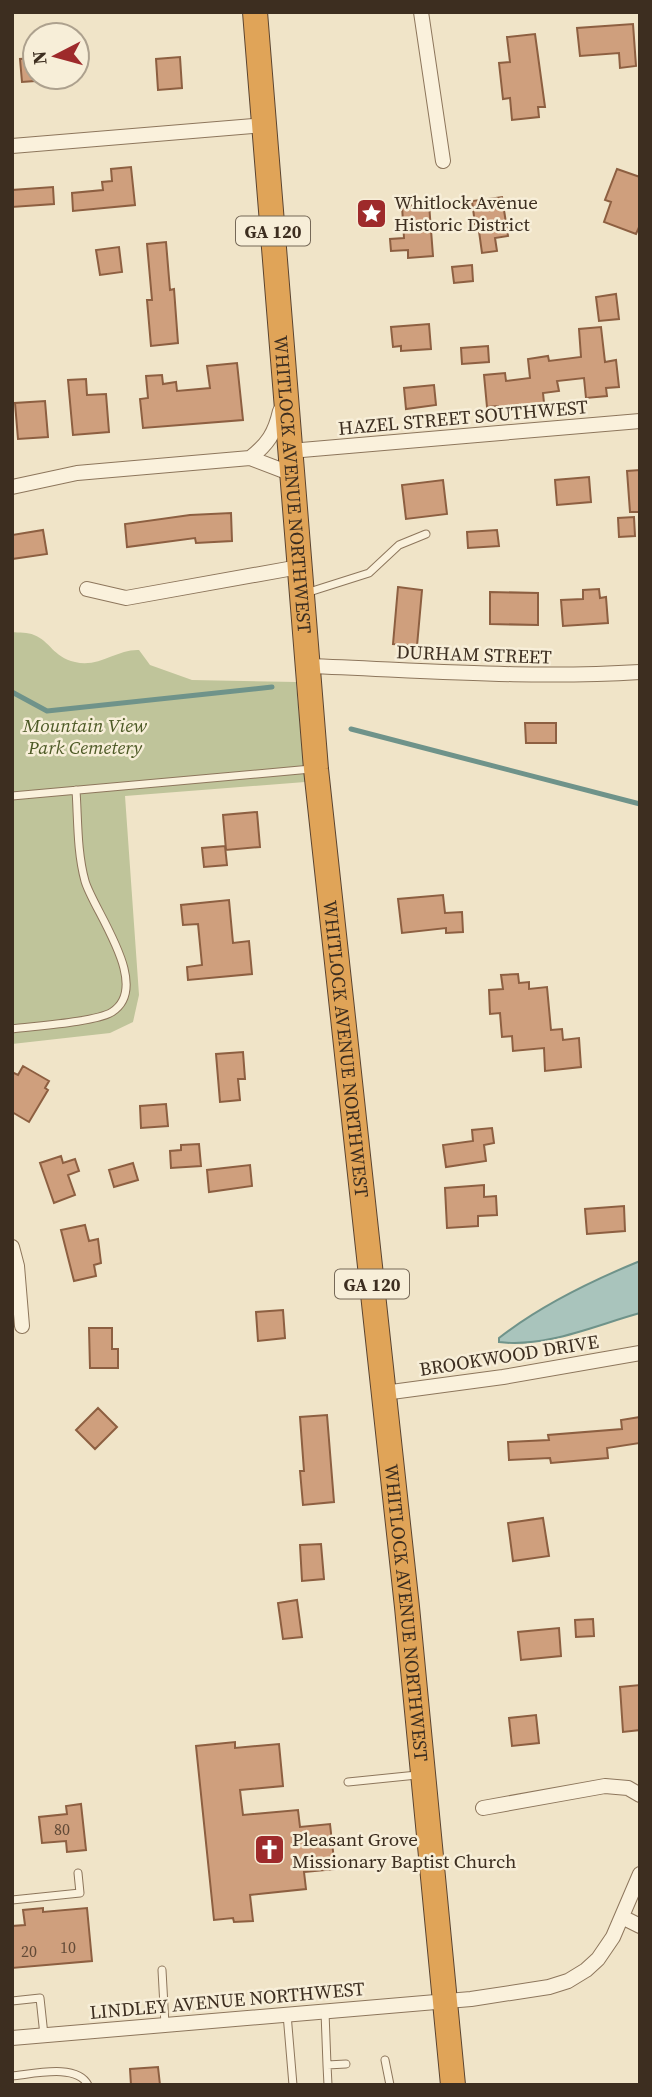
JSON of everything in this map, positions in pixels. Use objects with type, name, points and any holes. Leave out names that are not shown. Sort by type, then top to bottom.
[{"type":"highway","name":"WHITLOCK AVENUE NORTHWEST","points":[[255,12],[316,769],[424,1775],[453,2085]]},
{"type":"street","points":[[421,12],[443,161]]},
{"type":"street","points":[[12,146],[264,125]]},
{"type":"street","points":[[250,458],[269,442],[275,432],[285,379]]},
{"type":"street","name":"HAZEL STREET SOUTHWEST","points":[[291,462],[640,421]]},
{"type":"street","points":[[12,487],[77,473],[250,458],[291,462]]},
{"type":"street","points":[[87,589],[126,598],[299,567]]},
{"type":"street","name":"DURHAM STREET","points":[[307,666],[488,676],[640,672]]},
{"type":"street","points":[[12,1247],[18,1266],[22,1326]]},
{"type":"street","name":"BROOKWOOD DRIVE","points":[[384,1393],[503,1377],[640,1353]]},
{"type":"street","points":[[483,1808],[605,1786],[628,1788],[640,1795]]},
{"type":"street","name":"LINDLEY AVENUE NORTHWEST","points":[[12,2038],[446,2001],[549,1987],[568,1981],[598,1959],[613,1937],[640,1874]]},
{"type":"street","points":[[622,1917],[640,1926]]},
{"type":"lane","points":[[302,594],[369,573],[399,545],[426,534]]},
{"type":"lane","points":[[12,796],[316,769]]},
{"type":"lane","points":[[12,1029],[105,1015],[119,1006],[123,996],[125,971],[121,957],[85,881],[80,853],[76,790]]},
{"type":"lane","points":[[348,1782],[424,1775]]},
{"type":"lane","points":[[12,1900],[80,1893],[78,1873]]},
{"type":"lane","points":[[162,1970],[165,2025]]},
{"type":"lane","points":[[12,2001],[40,1998],[44,2035]]},
{"type":"lane","points":[[325,2011],[328,2085]]},
{"type":"lane","points":[[287,2014],[293,2085]]},
{"type":"lane","points":[[385,2060],[390,2085]]},
{"type":"lane","points":[[327,2065],[346,2064]]},
{"type":"lane","points":[[12,2076],[71,2072],[84,2077],[88,2085]]},
{"type":"green space","name":"Mountain View Park Cemetery","points":[[12,632],[34,635],[62,657],[75,662],[92,663],[123,652],[139,650],[150,665],[192,680],[296,682],[305,782],[125,796],[139,995],[133,1022],[110,1033],[12,1044]]},
{"type":"water","points":[[640,1261],[640,1313],[553,1339],[499,1342],[499,1338],[549,1304]]},
{"type":"building","points":[[633,24],[636,66],[620,68],[619,53],[580,56],[577,28]]},
{"type":"building","points":[[535,34],[545,107],[538,107],[539,117],[512,120],[510,98],[503,99],[499,63],[510,62],[507,37]]},
{"type":"building","points":[[180,57],[182,88],[158,90],[156,59]]},
{"type":"building","points":[[131,167],[135,205],[73,211],[72,193],[103,190],[102,182],[112,181],[111,169]]},
{"type":"building","points":[[617,169],[640,177],[640,225],[636,234],[604,222],[611,202],[605,200]]},
{"type":"building","points":[[53,187],[54,204],[12,207],[12,190]]},
{"type":"building","points":[[502,197],[508,236],[495,238],[497,251],[482,253],[472,201]]},
{"type":"building","points":[[429,204],[433,256],[408,258],[408,250],[391,251],[390,239],[404,238],[402,206]]},
{"type":"building","points":[[166,242],[170,290],[174,289],[178,343],[151,346],[147,300],[152,300],[147,244]]},
{"type":"building","points":[[119,247],[122,272],[100,275],[96,250]]},
{"type":"building","points":[[472,265],[473,281],[454,283],[452,267]]},
{"type":"building","points":[[616,294],[619,319],[599,321],[596,297]]},
{"type":"building","points":[[429,324],[431,349],[401,351],[401,346],[393,347],[391,327]]},
{"type":"building","points":[[601,327],[605,362],[616,360],[619,387],[606,388],[607,396],[586,398],[584,378],[557,381],[559,391],[543,393],[544,403],[498,410],[498,406],[487,407],[484,375],[505,373],[506,381],[530,378],[528,359],[548,356],[549,361],[581,357],[579,329]]},
{"type":"building","points":[[488,346],[489,362],[462,364],[461,348]]},
{"type":"building","points":[[237,363],[243,420],[143,428],[140,399],[148,398],[146,376],[162,375],[163,384],[176,382],[177,391],[210,388],[207,366]]},
{"type":"building","points":[[86,379],[87,395],[106,394],[109,432],[73,435],[68,380]]},
{"type":"building","points":[[434,385],[436,405],[406,409],[404,388]]},
{"type":"building","points":[[45,401],[48,437],[18,439],[15,403]]},
{"type":"building","points":[[640,470],[640,512],[630,512],[627,471]]},
{"type":"building","points":[[589,477],[591,502],[557,505],[555,480]]},
{"type":"building","points":[[443,480],[447,514],[406,519],[402,485]]},
{"type":"building","points":[[231,513],[232,541],[196,543],[195,538],[127,547],[125,524],[190,515]]},
{"type":"building","points":[[634,517],[635,536],[619,537],[618,518]]},
{"type":"building","points":[[43,530],[47,554],[12,559],[12,535]]},
{"type":"building","points":[[497,530],[499,546],[468,548],[467,532]]},
{"type":"building","points":[[398,587],[422,590],[417,646],[393,644]]},
{"type":"building","points":[[599,589],[600,598],[606,597],[608,623],[563,626],[561,600],[583,599],[583,590]]},
{"type":"building","points":[[490,592],[538,593],[538,625],[490,624]]},
{"type":"building","points":[[525,723],[556,723],[556,743],[526,743]]},
{"type":"building","points":[[257,812],[260,847],[226,850],[223,815]]},
{"type":"building","points":[[225,846],[227,865],[204,867],[202,848]]},
{"type":"building","points":[[443,895],[445,913],[462,912],[463,932],[446,933],[446,928],[402,933],[398,899]]},
{"type":"building","points":[[229,900],[233,943],[249,941],[252,974],[188,980],[187,967],[202,965],[198,924],[183,925],[181,905]]},
{"type":"building","points":[[518,974],[519,983],[529,982],[529,989],[547,987],[551,1030],[562,1029],[563,1040],[579,1038],[581,1067],[545,1071],[544,1048],[513,1051],[512,1036],[502,1037],[500,1013],[490,1014],[489,990],[503,989],[501,975]]},
{"type":"building","points":[[243,1052],[245,1079],[238,1079],[240,1100],[220,1102],[216,1054]]},
{"type":"building","points":[[23,1066],[49,1081],[45,1088],[48,1090],[29,1122],[12,1112],[12,1072],[18,1075]]},
{"type":"building","points":[[166,1104],[168,1126],[141,1128],[140,1106]]},
{"type":"building","points":[[492,1128],[494,1143],[484,1145],[486,1161],[446,1167],[443,1145],[473,1141],[472,1130]]},
{"type":"building","points":[[199,1144],[201,1166],[171,1168],[170,1151],[181,1150],[181,1145]]},
{"type":"building","points":[[61,1156],[63,1163],[75,1159],[79,1171],[68,1175],[75,1195],[54,1203],[40,1163]]},
{"type":"building","points":[[133,1163],[138,1180],[114,1187],[109,1170]]},
{"type":"building","points":[[250,1165],[252,1186],[209,1192],[207,1170]]},
{"type":"building","points":[[484,1185],[484,1197],[496,1196],[497,1215],[478,1216],[478,1226],[447,1228],[445,1188]]},
{"type":"building","points":[[624,1206],[625,1231],[587,1234],[585,1209]]},
{"type":"building","points":[[85,1225],[89,1241],[98,1239],[101,1263],[94,1265],[96,1276],[74,1281],[61,1230]]},
{"type":"building","points":[[283,1310],[285,1338],[258,1341],[256,1312]]},
{"type":"building","points":[[89,1328],[112,1328],[112,1349],[118,1349],[118,1368],[90,1368]]},
{"type":"building","points":[[98,1408],[117,1427],[95,1449],[76,1430]]},
{"type":"building","points":[[327,1415],[334,1502],[303,1505],[300,1471],[304,1471],[300,1417]]},
{"type":"building","points":[[640,1417],[640,1443],[607,1448],[608,1458],[551,1463],[550,1458],[509,1460],[508,1442],[549,1440],[548,1435],[622,1429],[621,1420]]},
{"type":"building","points":[[543,1518],[549,1556],[513,1561],[508,1523]]},
{"type":"building","points":[[321,1544],[324,1579],[302,1581],[300,1545]]},
{"type":"building","points":[[297,1600],[302,1637],[283,1639],[278,1603]]},
{"type":"building","points":[[593,1619],[594,1636],[576,1637],[575,1620]]},
{"type":"building","points":[[559,1628],[561,1656],[521,1660],[518,1632]]},
{"type":"building","points":[[640,1685],[640,1730],[623,1732],[620,1687]]},
{"type":"building","points":[[536,1715],[539,1743],[512,1746],[509,1718]]},
{"type":"building","name":"Pleasant Grove Missionary Baptist Church","points":[[235,1742],[235,1748],[279,1744],[283,1786],[240,1790],[243,1815],[298,1810],[300,1827],[330,1824],[335,1869],[304,1872],[306,1889],[250,1895],[253,1921],[234,1922],[233,1918],[214,1920],[196,1746]]},
{"type":"building","points":[[81,1804],[86,1850],[67,1852],[66,1841],[42,1843],[39,1817],[67,1814],[66,1806]]},
{"type":"building","points":[[43,1908],[43,1912],[87,1908],[92,1961],[12,1968],[12,1926],[25,1925],[23,1910]]},
{"type":"building","points":[[158,2067],[160,2085],[131,2085],[130,2069]]},
{"type":"waterway","points":[[12,692],[47,711],[272,687]]},
{"type":"waterway","points":[[351,729],[640,804]]},
{"type":"place","name":"Whitlock Avenue Historic District","points":[[371,213]]},
{"type":"place","name":"Pleasant Grove Missionary Baptist Church","points":[[269,1850]]}]
